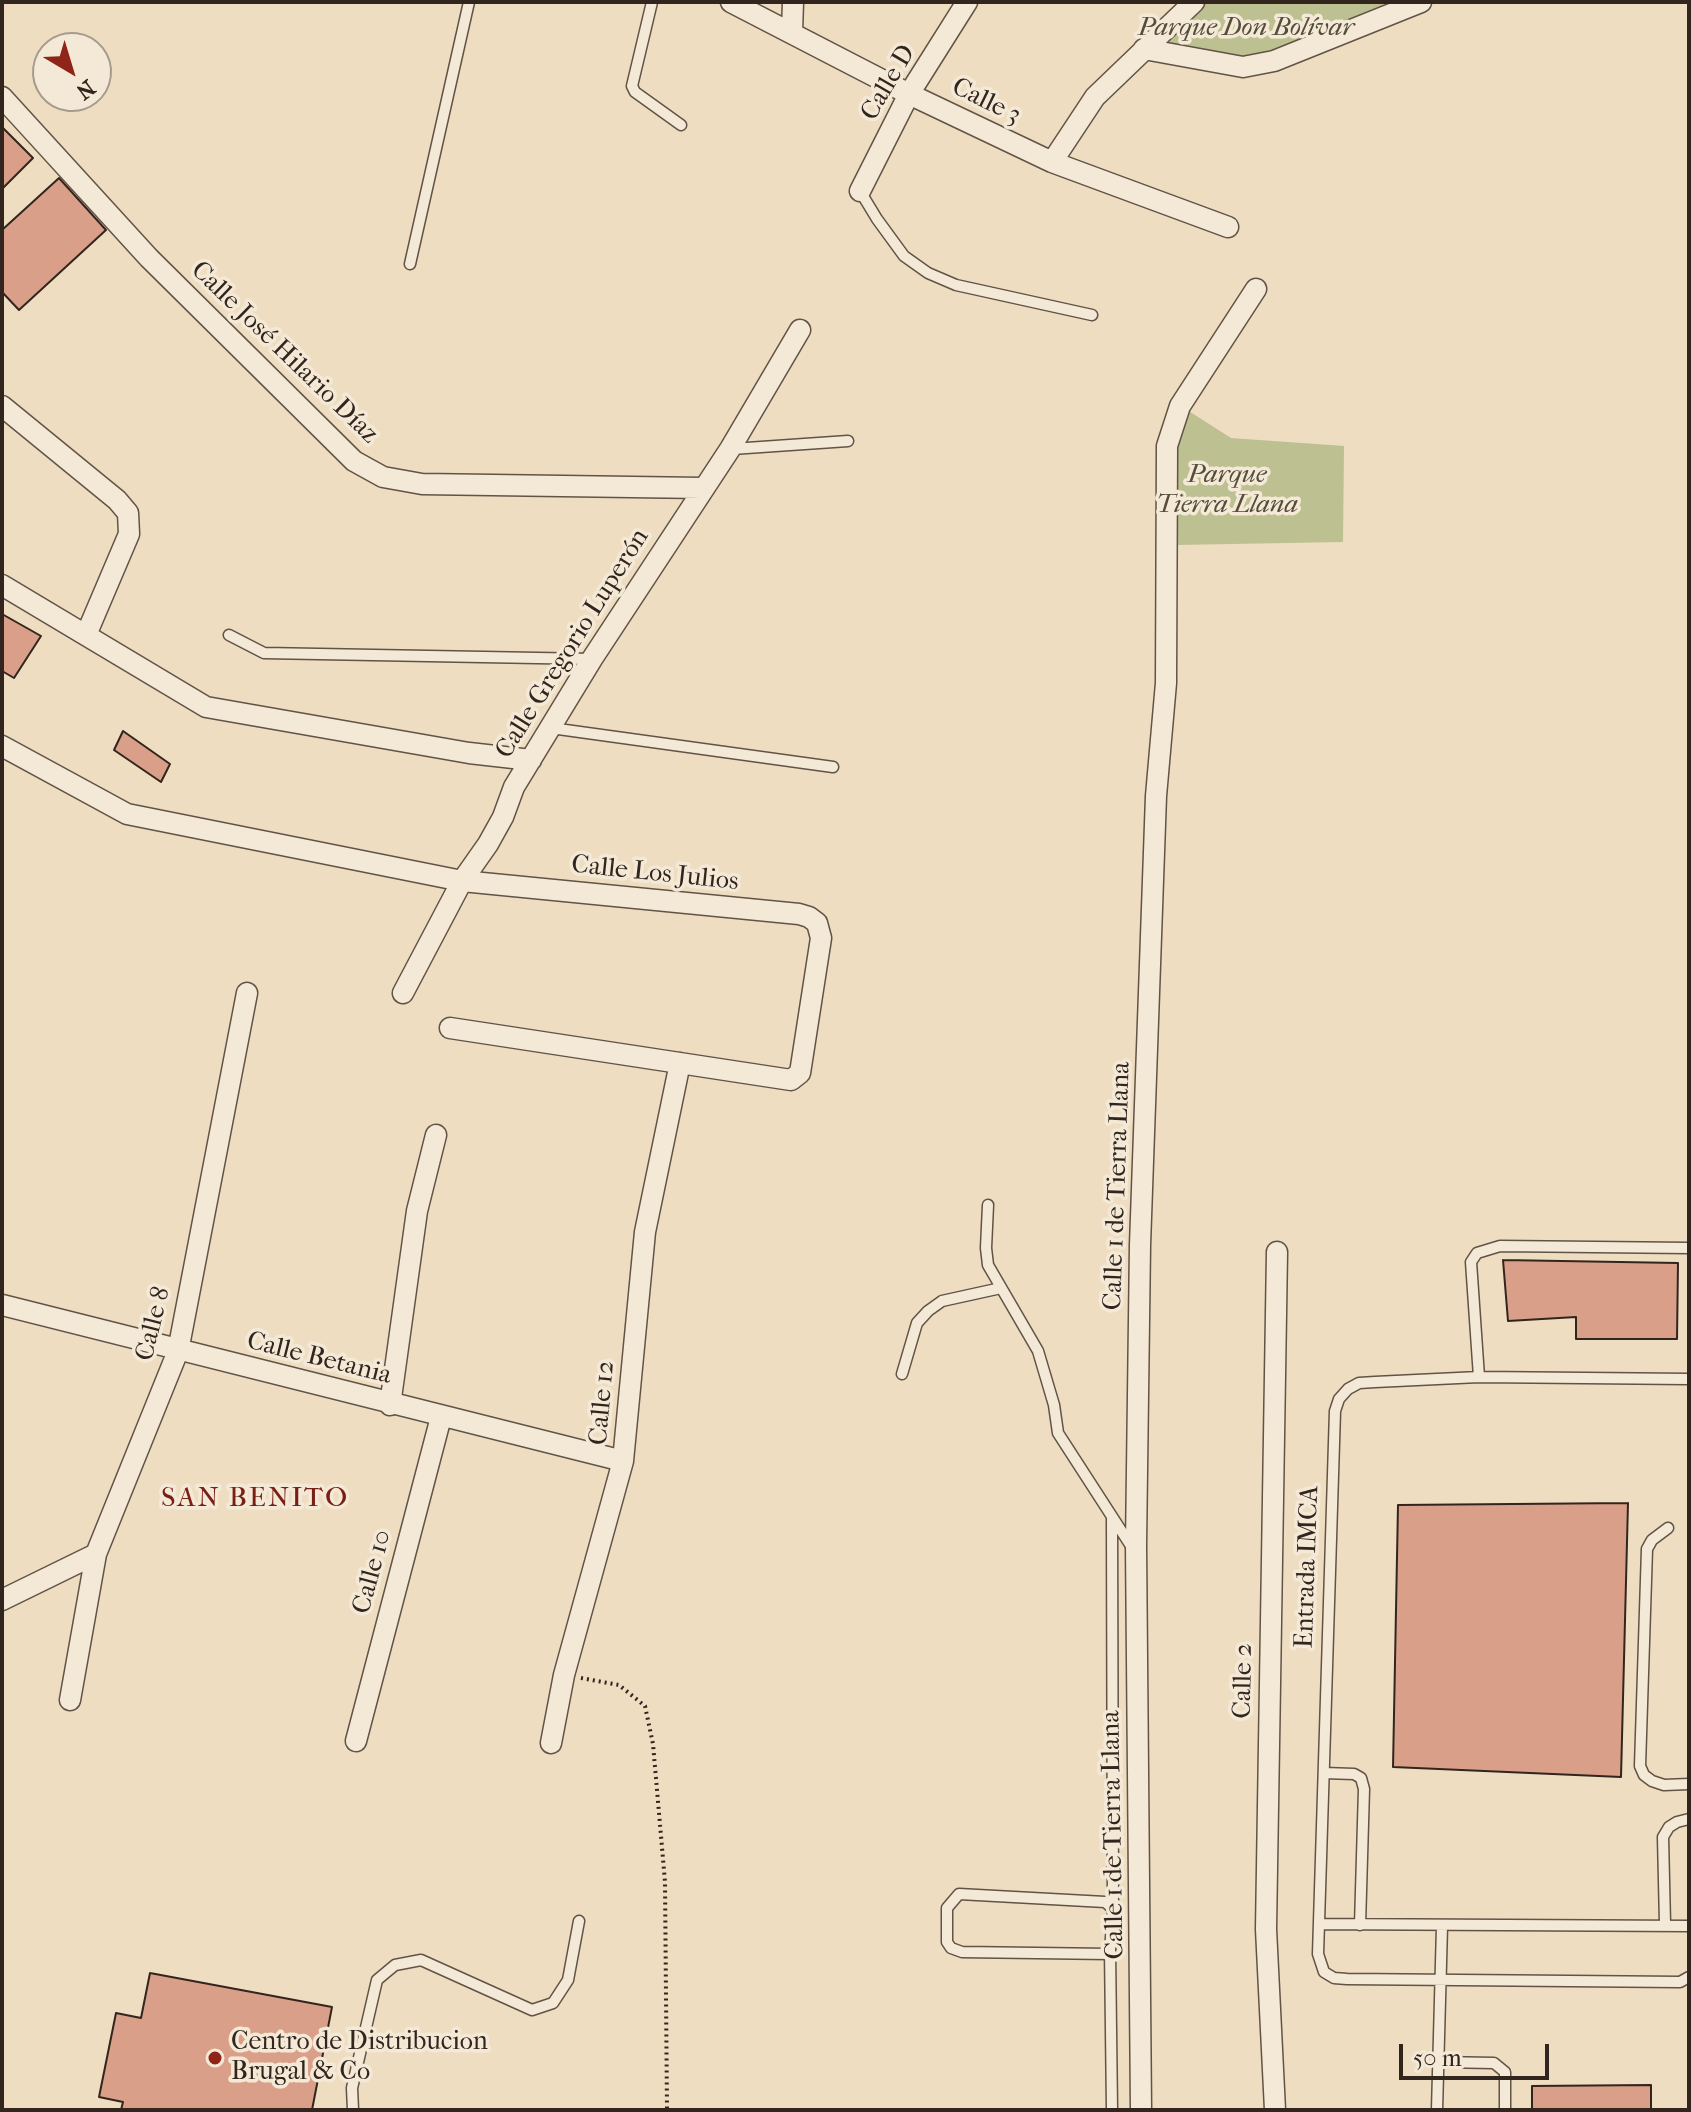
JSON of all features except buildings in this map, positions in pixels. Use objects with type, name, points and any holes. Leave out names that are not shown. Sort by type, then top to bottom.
[{"type":"street","name":"Calle 3","points":[[731,2],[909,94],[1052,162],[1228,227]]},
{"type":"street","points":[[792,32],[793,2]]},
{"type":"street","name":"Calle D","points":[[860,191],[909,94],[967,2]]},
{"type":"street","points":[[1052,162],[1095,97],[1194,2]]},
{"type":"street","points":[[1144,49],[1243,67],[1274,61],[1421,2]]},
{"type":"street","name":"Calle José Hilario Díaz","points":[[2,97],[149,258],[354,461],[383,477],[422,484],[702,488]]},
{"type":"street","name":"Calle 1 de Tierra Llana","points":[[1141,2110],[1137,1554],[1140,1245],[1156,796],[1166,683],[1167,446],[1180,406],[1256,289]]},
{"type":"street","name":"Calle Gregorio Luperón","points":[[403,993],[462,881],[503,817],[514,787],[592,659],[730,449],[800,330]]},
{"type":"street","points":[[2,406],[117,500],[128,513],[129,534],[86,635]]},
{"type":"street","points":[[2,585],[206,707],[469,753],[531,760]]},
{"type":"street","name":"Calle Los Julios","points":[[2,746],[127,814],[462,881],[799,914],[817,923],[821,938],[800,1073],[791,1080],[450,1028]]},
{"type":"street","name":"Calle 8","points":[[70,1700],[96,1554],[178,1351],[247,993]]},
{"type":"street","name":"Calle 12","points":[[551,1743],[564,1675],[623,1461],[645,1232],[680,1063]]},
{"type":"street","points":[[390,1405],[417,1211],[436,1135]]},
{"type":"street","name":"Calle 2","points":[[1275,2110],[1266,1929],[1277,1252]]},
{"type":"street","name":"Calle Betania","points":[[2,1305],[390,1405],[623,1461]]},
{"type":"street","name":"Calle 10","points":[[356,1741],[441,1417]]},
{"type":"street","points":[[2,1600],[96,1554]]},
{"type":"lane","points":[[410,264],[469,2]]},
{"type":"lane","points":[[652,2],[632,86],[635,92],[681,125]]},
{"type":"lane","points":[[860,191],[904,256],[928,273],[956,285],[1092,315]]},
{"type":"lane","points":[[730,449],[848,441]]},
{"type":"lane","points":[[229,635],[264,653],[592,659]]},
{"type":"lane","points":[[551,728],[833,767]]},
{"type":"lane","points":[[988,1205],[988,1265],[1038,1351],[1054,1405],[1058,1433],[1137,1554]]},
{"type":"lane","points":[[1479,1377],[1471,1262],[1477,1253],[1500,1246],[1689,1248]]},
{"type":"lane","points":[[902,1374],[917,1323],[928,1311],[942,1301],[1001,1288]]},
{"type":"lane","name":"Entrada IMCA","points":[[1689,1379],[1479,1377],[1359,1383],[1339,1399],[1335,1411],[1319,1924],[1320,1964],[1324,1972],[1334,1978],[1680,1982],[1689,1977]]},
{"type":"lane","points":[[1112,1518],[1112,2110]]},
{"type":"lane","points":[[1668,1528],[1652,1540],[1647,1549],[1640,1766],[1644,1775],[1652,1781],[1664,1785],[1689,1784]]},
{"type":"lane","points":[[1324,1773],[1354,1774],[1361,1778],[1364,1789],[1360,1925]]},
{"type":"lane","points":[[1665,1924],[1663,1837],[1669,1827],[1689,1819]]},
{"type":"lane","points":[[1110,1954],[962,1952],[951,1948],[947,1942],[947,1908],[959,1894],[1105,1902],[1111,1907]]},
{"type":"lane","points":[[353,2110],[352,2088],[377,1980],[395,1965],[421,1960],[532,2010],[553,2003],[568,1980],[579,1921]]},
{"type":"lane","points":[[1319,1924],[1689,1926]]},
{"type":"lane","points":[[1437,2110],[1442,1926]]},
{"type":"lane","points":[[1439,2062],[1494,2063],[1505,2072],[1505,2110]]},
{"type":"path","points":[[564,1675],[619,1685],[645,1706],[653,1744],[665,1882],[667,2110]]},
{"type":"green space","name":"Parque Don Bolívar","points":[[1206,2],[1391,2],[1340,25],[1248,58],[1169,44],[1170,35]]},
{"type":"green space","name":"Parque Tierra Llana","points":[[1184,408],[1231,438],[1344,446],[1343,542],[1176,545],[1172,452]]},
{"type":"place","name":"Centro de Distribucion Brugal & Co","points":[[215,2058]]},
{"type":"district","name":"SAN BENITO","points":[[255,1499]]}]
